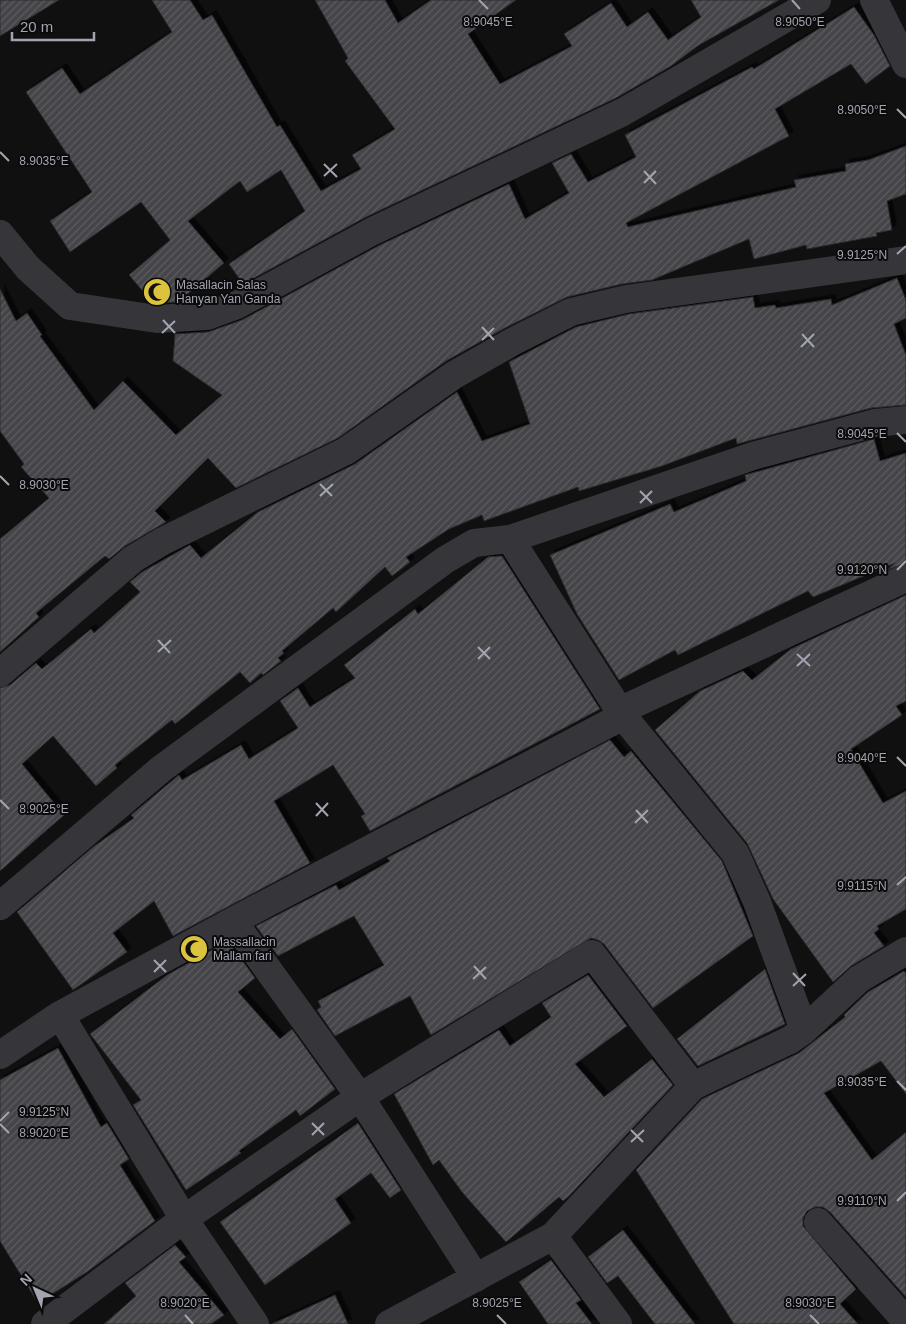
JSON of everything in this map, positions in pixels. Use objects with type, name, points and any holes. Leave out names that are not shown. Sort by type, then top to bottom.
[{"type":"street","points":[[0,234],[28,268],[70,306],[157,319],[207,316],[237,305],[373,231],[623,112],[817,0]]},
{"type":"street","points":[[874,0],[906,64]]},
{"type":"street","points":[[0,673],[133,559],[163,541],[346,451],[454,375],[571,312],[626,298],[906,260]]},
{"type":"street","points":[[0,906],[161,769],[445,560],[474,543],[510,539],[753,456],[875,423],[906,420]]},
{"type":"street","points":[[510,539],[623,716],[736,853],[804,1030]]},
{"type":"street","points":[[0,1055],[60,1016],[233,921],[623,716],[632,705],[906,578]]},
{"type":"street","points":[[233,921],[360,1097],[476,1278]]},
{"type":"street","points":[[389,1324],[425,1315],[476,1278],[553,1236],[693,1086],[790,1040],[804,1030],[859,979],[906,951]]},
{"type":"street","points":[[45,1324],[184,1219],[360,1097],[592,954],[693,1086]]},
{"type":"street","points":[[60,1016],[184,1219],[255,1324]]},
{"type":"street","points":[[818,1222],[906,1322]]},
{"type":"street","points":[[553,1236],[618,1324]]},
{"type":"building","points":[[0,0],[59,0],[0,36]]},
{"type":"building","points":[[152,0],[190,0],[203,20],[212,15],[277,127],[280,125],[321,191],[361,169],[352,155],[395,129],[345,61],[348,58],[315,0],[385,0],[398,23],[431,0],[516,0],[468,34],[500,84],[572,46],[564,34],[611,3],[627,27],[648,12],[668,40],[701,17],[691,0],[779,0],[699,45],[671,66],[616,98],[366,217],[243,284],[229,264],[305,211],[281,170],[247,192],[240,181],[188,221],[224,263],[178,302],[158,303],[152,302],[129,275],[170,240],[141,202],[70,252],[50,221],[92,192],[26,92],[62,68],[80,94],[172,32]]},
{"type":"building","points":[[854,7],[874,35],[890,66],[866,84],[851,64],[775,109],[789,136],[626,223],[628,227],[796,187],[794,180],[846,171],[845,164],[868,160],[906,146],[906,194],[887,201],[892,230],[876,233],[877,236],[807,249],[806,245],[754,259],[749,239],[652,280],[622,284],[567,297],[505,328],[446,361],[338,438],[236,488],[208,458],[155,511],[166,522],[125,546],[109,559],[105,556],[36,613],[39,617],[0,652],[0,539],[49,498],[21,467],[24,464],[0,431],[0,289],[16,321],[27,313],[42,335],[40,336],[94,410],[123,381],[176,435],[222,395],[173,361],[175,334],[208,332],[242,320],[380,245],[509,184],[525,219],[569,193],[552,163],[571,154],[588,182],[636,157],[625,135],[752,67],[754,69]]},
{"type":"building","points":[[897,278],[906,300],[906,318],[894,324],[906,355],[906,405],[871,408],[737,444],[736,438],[662,466],[579,491],[578,487],[484,521],[482,515],[449,529],[406,557],[410,562],[392,576],[385,567],[336,612],[333,608],[282,651],[284,653],[278,658],[281,661],[263,675],[261,673],[250,683],[240,672],[175,724],[172,720],[115,765],[117,768],[96,786],[53,736],[22,764],[64,815],[0,871],[0,688],[10,685],[36,663],[42,669],[91,629],[94,633],[140,592],[130,582],[142,572],[190,545],[201,558],[258,512],[355,464],[457,392],[482,441],[530,424],[509,362],[576,327],[629,314],[753,297],[755,308],[775,305],[776,308],[831,299],[832,305]]},
{"type":"building","points":[[874,439],[880,461],[906,453],[906,563],[887,570],[895,563],[813,597],[808,591],[678,655],[675,650],[619,680],[577,614],[550,555],[670,504],[674,512],[746,481],[745,475]]},
{"type":"building","points":[[502,556],[600,709],[370,831],[361,816],[365,814],[333,765],[274,801],[310,863],[173,936],[154,901],[113,933],[127,952],[73,990],[17,912],[93,847],[134,818],[131,815],[179,775],[182,780],[241,745],[249,759],[298,728],[280,701],[298,688],[310,707],[355,678],[344,665],[415,609],[418,614],[488,557]]},
{"type":"building","points":[[906,595],[906,701],[896,706],[902,715],[851,749],[883,803],[906,791],[906,909],[877,926],[879,929],[874,933],[884,946],[851,966],[833,982],[773,899],[747,843],[655,730],[700,691],[743,671],[752,680],[791,649]]},
{"type":"building","points":[[610,740],[624,757],[631,751],[722,861],[753,936],[653,1008],[604,944],[591,938],[431,1035],[410,996],[335,1036],[317,1010],[321,1007],[318,1001],[384,965],[354,916],[278,956],[256,926],[336,885],[339,890],[390,861],[387,858]]},
{"type":"building","points":[[228,941],[255,978],[238,992],[280,1039],[292,1029],[335,1089],[300,1116],[296,1110],[239,1151],[241,1153],[186,1190],[133,1105],[141,1100],[90,1034],[167,975]]},
{"type":"building","points":[[765,969],[785,1024],[698,1066],[677,1039]]},
{"type":"building","points":[[904,971],[906,973],[906,1094],[881,1061],[824,1093],[872,1160],[906,1132],[906,1297],[830,1212],[823,1207],[815,1207],[807,1211],[803,1218],[803,1226],[856,1289],[840,1304],[858,1324],[734,1324],[636,1170],[702,1099],[799,1053],[845,1017],[844,1015],[868,992]]},
{"type":"building","points":[[588,975],[627,1026],[575,1064],[604,1097],[652,1059],[673,1085],[569,1196],[563,1201],[559,1197],[506,1242],[462,1192],[439,1160],[433,1165],[394,1094],[499,1030],[510,1046],[551,1017],[542,1003]]},
{"type":"building","points":[[58,1048],[101,1127],[107,1123],[129,1159],[120,1165],[155,1221],[87,1272],[38,1303],[0,1241],[0,1080]]},
{"type":"building","points":[[358,1123],[401,1190],[390,1198],[371,1173],[335,1199],[351,1223],[265,1285],[220,1222]]},
{"type":"building","points":[[623,1230],[695,1324],[655,1324],[618,1276],[607,1283],[588,1257]]},
{"type":"building","points":[[175,1245],[186,1257],[179,1262],[224,1315],[211,1324],[104,1324],[136,1296],[125,1283]]},
{"type":"building","points":[[551,1260],[581,1300],[576,1303],[592,1324],[548,1324],[519,1282]]},
{"type":"building","points":[[335,1295],[348,1324],[272,1324]]},
{"type":"place","name":"Masallacin Salas Hanyan Yan Ganda","points":[[157,292]]},
{"type":"place","name":"Massallacin Mallam fari","points":[[194,949]]}]
